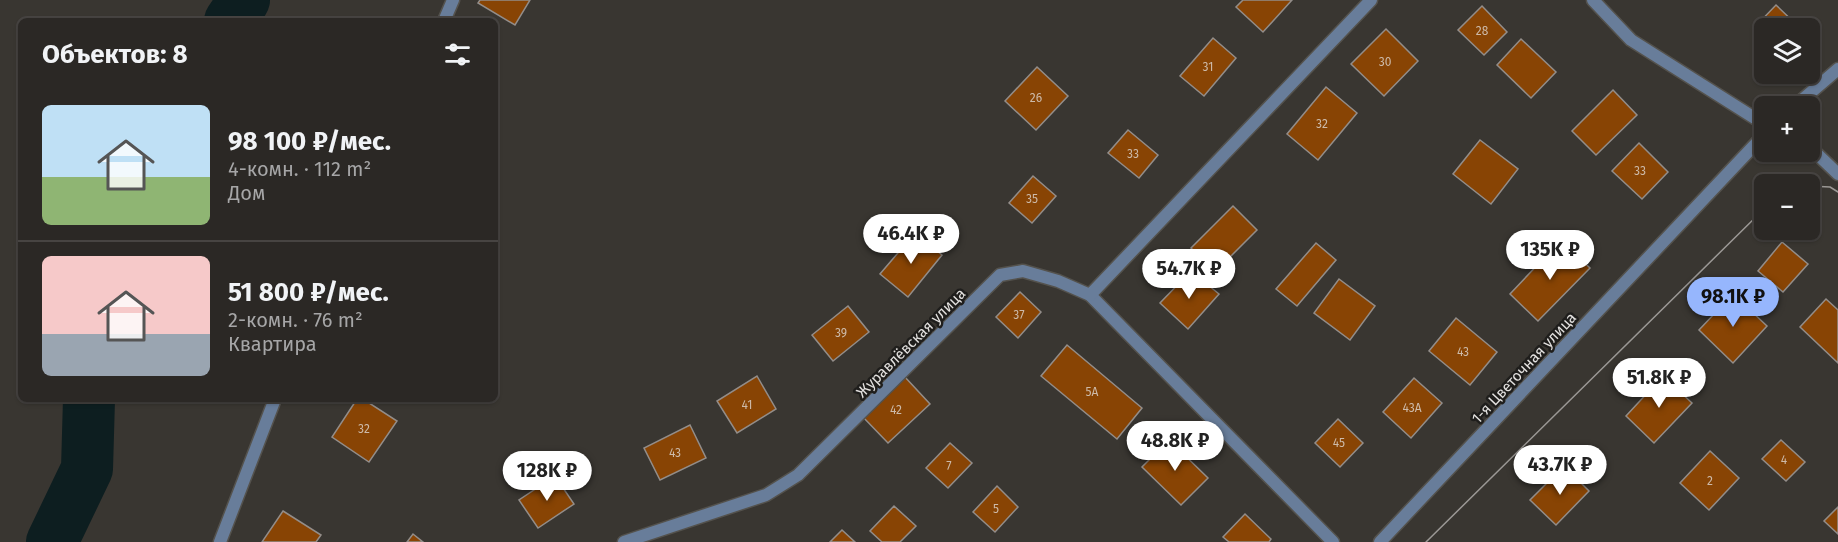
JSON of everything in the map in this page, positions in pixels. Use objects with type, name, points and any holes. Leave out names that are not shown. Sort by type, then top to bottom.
[{"type":"lane","points":[[445,18],[453,0]]},
{"type":"lane","points":[[1333,542],[1090,295],[1371,0]]},
{"type":"lane","points":[[1593,0],[1631,40],[1754,118]]},
{"type":"lane","points":[[1807,96],[1838,69]]},
{"type":"lane","name":"1-я Цветочная улица","points":[[1380,542],[1754,146]]},
{"type":"lane","points":[[1820,157],[1838,174]]},
{"type":"lane","name":"Журавлёвская улица","points":[[624,542],[766,495],[798,475],[1000,275],[1023,271],[1058,281],[1090,295]]},
{"type":"lane","points":[[220,542],[275,402]]},
{"type":"building","points":[[480,0],[530,0],[515,25],[478,3]]},
{"type":"building","points":[[1243,0],[1292,0],[1263,32],[1236,7]]},
{"type":"building","points":[[1776,5],[1790,18],[1764,18]]},
{"type":"building","points":[[1482,6],[1507,32],[1484,55],[1458,30]]},
{"type":"building","points":[[1386,29],[1418,61],[1384,96],[1351,64]]},
{"type":"building","points":[[1213,38],[1236,58],[1204,96],[1180,76]]},
{"type":"building","points":[[1521,39],[1556,72],[1531,98],[1497,65]]},
{"type":"building","points":[[1037,67],[1068,96],[1036,130],[1005,101]]},
{"type":"building","points":[[1326,87],[1357,113],[1318,160],[1287,134]]},
{"type":"building","points":[[1613,90],[1637,115],[1596,155],[1572,131]]},
{"type":"building","points":[[1128,130],[1158,155],[1139,178],[1108,153]]},
{"type":"building","points":[[1480,140],[1518,169],[1491,204],[1453,174]]},
{"type":"building","points":[[1639,143],[1668,172],[1642,199],[1612,171]]},
{"type":"building","points":[[1033,176],[1056,196],[1032,223],[1009,203]]},
{"type":"building","points":[[1233,206],[1257,230],[1215,272],[1191,248]]},
{"type":"building","points":[[915,233],[942,255],[908,297],[880,274]]},
{"type":"building","points":[[1561,240],[1590,268],[1538,321],[1510,294]]},
{"type":"building","points":[[1782,242],[1808,264],[1783,292],[1758,271]]},
{"type":"building","points":[[1316,243],[1336,260],[1297,306],[1276,289]]},
{"type":"building","points":[[1191,271],[1219,294],[1188,329],[1160,303]]},
{"type":"building","points":[[1339,279],[1375,306],[1350,340],[1314,313]]},
{"type":"building","points":[[1020,292],[1041,312],[1018,338],[996,317]]},
{"type":"building","points":[[1733,294],[1767,326],[1733,363],[1699,330]]},
{"type":"building","points":[[1826,299],[1838,310],[1838,363],[1800,327]]},
{"type":"building","points":[[848,306],[869,332],[833,361],[812,335]]},
{"type":"building","points":[[1456,318],[1497,352],[1470,385],[1429,351]]},
{"type":"building","points":[[1067,345],[1142,408],[1117,439],[1041,376]]},
{"type":"building","points":[[757,376],[776,409],[737,433],[717,401]]},
{"type":"building","points":[[904,376],[930,404],[888,443],[862,416]]},
{"type":"building","points":[[1663,376],[1692,403],[1654,443],[1626,416]]},
{"type":"building","points":[[1414,378],[1442,403],[1411,438],[1383,412]]},
{"type":"building","points":[[355,402],[368,402],[397,421],[369,462],[332,437]]},
{"type":"building","points":[[1338,419],[1363,443],[1340,467],[1315,443]]},
{"type":"building","points":[[690,425],[706,458],[660,480],[644,448]]},
{"type":"building","points":[[1169,440],[1208,478],[1181,505],[1142,467]]},
{"type":"building","points":[[1781,440],[1805,462],[1786,481],[1762,459]]},
{"type":"building","points":[[950,443],[972,463],[948,488],[926,468]]},
{"type":"building","points":[[1710,451],[1739,478],[1709,510],[1680,483]]},
{"type":"building","points":[[1564,466],[1589,491],[1556,525],[1530,500]]},
{"type":"building","points":[[555,476],[574,504],[538,528],[519,500]]},
{"type":"building","points":[[997,486],[1018,507],[995,532],[973,512]]},
{"type":"building","points":[[894,506],[916,526],[900,542],[882,542],[870,531]]},
{"type":"building","points":[[1838,507],[1838,534],[1824,521]]},
{"type":"building","points":[[283,511],[321,535],[316,542],[262,542]]},
{"type":"building","points":[[1245,514],[1271,539],[1269,542],[1229,542],[1223,537]]},
{"type":"building","points":[[842,530],[855,542],[830,542]]},
{"type":"building","points":[[413,534],[423,542],[407,542]]},
{"type":"waterway","points":[[232,18],[244,0]]},
{"type":"waterway","points":[[52,542],[87,469],[89,402]]},
{"type":"tram line","points":[[1820,187],[1830,187],[1838,192]]},
{"type":"tram line","points":[[1426,542],[1754,219]]}]
